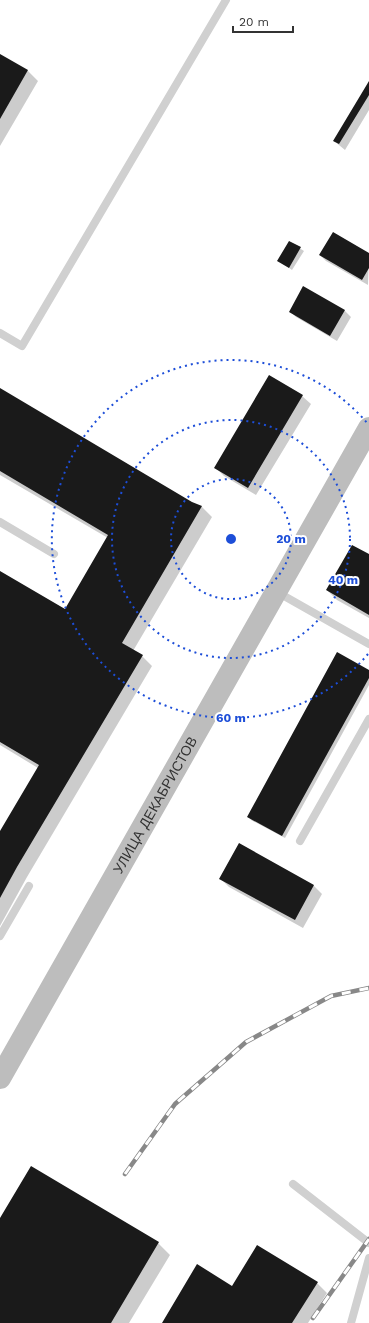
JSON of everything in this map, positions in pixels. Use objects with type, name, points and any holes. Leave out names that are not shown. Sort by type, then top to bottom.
[{"type":"street","name":"УЛИЦА ДЕКАБРИСТОВ","points":[[0,1078],[369,428]]},
{"type":"lane","points":[[0,333],[22,346],[226,0]]},
{"type":"lane","points":[[0,522],[54,554]]},
{"type":"lane","points":[[276,592],[369,644]]},
{"type":"lane","points":[[300,841],[369,719]]},
{"type":"lane","points":[[0,936],[28,886]]},
{"type":"lane","points":[[293,1184],[369,1243]]},
{"type":"lane","points":[[350,1323],[369,1258]]},
{"type":"building","points":[[0,54],[28,70],[0,119]]},
{"type":"building","points":[[369,81],[369,95],[339,144],[333,141]]},
{"type":"building","points":[[333,232],[369,253],[369,268],[362,280],[319,255]]},
{"type":"building","points":[[289,241],[301,247],[289,268],[277,261]]},
{"type":"building","points":[[303,286],[345,310],[330,336],[289,312]]},
{"type":"building","points":[[269,375],[303,395],[248,488],[214,468]]},
{"type":"building","points":[[0,388],[192,502],[202,506],[122,643],[143,655],[0,898],[0,831],[39,765],[0,742],[0,571],[65,609],[108,535],[0,471]]},
{"type":"building","points":[[352,545],[369,554],[369,615],[326,590]]},
{"type":"building","points":[[337,652],[369,670],[369,678],[282,836],[247,817]]},
{"type":"building","points":[[239,843],[314,885],[295,920],[219,879]]},
{"type":"building","points":[[31,1166],[159,1242],[111,1323],[0,1323],[0,1218]]},
{"type":"building","points":[[257,1245],[318,1282],[292,1323],[162,1323],[197,1264],[232,1286]]},
{"type":"railway","points":[[125,1174],[175,1104],[246,1042],[331,996],[369,988]]},
{"type":"railway","points":[[313,1318],[369,1239]]}]
